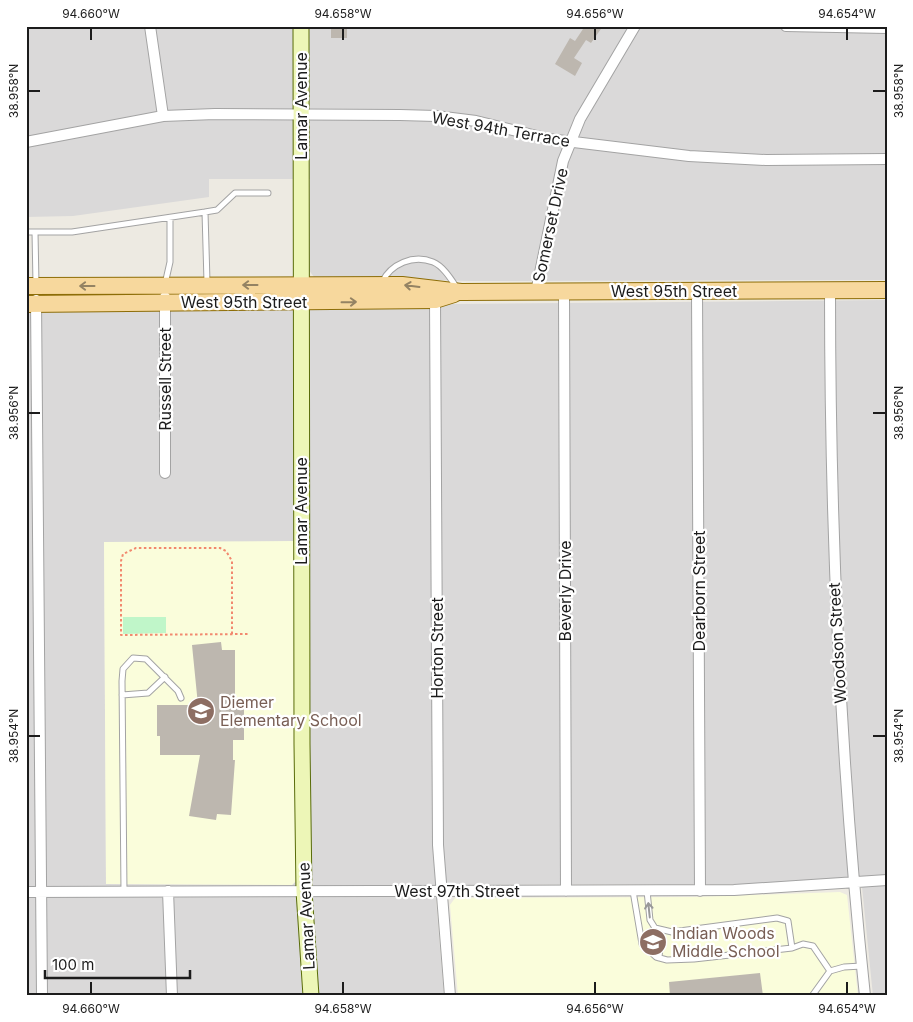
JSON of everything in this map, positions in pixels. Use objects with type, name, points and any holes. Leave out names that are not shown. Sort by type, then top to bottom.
[{"type":"main road","name":"West 95th Street","points":[[31,286],[402,285],[461,292],[887,290]]},
{"type":"main road","name":"West 95th Street","points":[[31,304],[436,300],[461,292]]},
{"type":"street","points":[[150,26],[163,116]]},
{"type":"street","name":"Lamar Avenue","points":[[301,26],[300,284],[304,891],[311,996]]},
{"type":"street","name":"Somerset Drive","points":[[536,292],[563,162],[580,119],[635,26]]},
{"type":"street","points":[[786,26],[887,28]]},
{"type":"street","name":"West 94th Terrace","points":[[26,142],[163,116],[300,114],[436,116],[476,121],[549,139],[689,156],[766,160],[887,159]]},
{"type":"street","points":[[31,286],[42,996]]},
{"type":"street","name":"Russell Street","points":[[165,286],[165,473]]},
{"type":"street","name":"Woodson Street","points":[[830,290],[834,578],[839,699],[865,996]]},
{"type":"street","name":"Dearborn Street","points":[[697,291],[700,891]]},
{"type":"street","name":"Beverly Drive","points":[[564,292],[566,891]]},
{"type":"street","name":"Horton Street","points":[[436,300],[438,835],[450,996]]},
{"type":"street","name":"West 97th Street","points":[[26,892],[700,891],[887,880]]},
{"type":"street","points":[[168,891],[172,996]]},
{"type":"lane","points":[[26,232],[72,232],[170,218],[217,210],[235,193],[268,193]]},
{"type":"lane","points":[[205,212],[207,285]]},
{"type":"lane","points":[[165,286],[170,262],[170,218]]},
{"type":"lane","points":[[31,286],[35,232]]},
{"type":"lane","points":[[381,285],[388,272],[400,263],[418,259],[434,262],[446,272],[461,292]]},
{"type":"lane","points":[[124,892],[123,669],[133,658],[146,659],[178,690],[182,698]]},
{"type":"lane","points":[[122,695],[148,693],[165,677]]},
{"type":"lane","points":[[633,891],[642,944],[647,951],[659,958],[667,960],[694,958],[792,948],[803,944],[813,946],[830,971]]},
{"type":"lane","points":[[647,891],[650,920],[655,928],[672,932],[783,918],[788,921],[792,948]]},
{"type":"lane","points":[[659,958],[661,930]]},
{"type":"lane","points":[[812,996],[830,971],[844,967],[862,966]]},
{"type":"path","points":[[232,634],[232,561],[226,551],[214,548],[136,548],[124,554],[121,561],[121,635],[249,634]]},
{"type":"shaded area","points":[[26,26],[887,26],[887,280],[471,281],[314,277],[308,269],[310,179],[209,179],[209,197],[73,216],[26,217]]},
{"type":"shaded area","points":[[887,300],[887,996],[873,996],[861,877],[753,884],[453,885],[436,900],[444,996],[26,996],[26,308]],"holes":[[[104,542],[297,880],[292,885],[106,884]]]},
{"type":"shaded area","name":"Diemer Elementary School","points":[[296,541],[297,880],[292,885],[106,884],[104,542]]},
{"type":"shaded area","name":"Indian Woods Middle School","points":[[840,892],[847,895],[858,996],[458,996],[450,905],[455,898],[693,897]]},
{"type":"green space","points":[[123,617],[166,617],[166,633],[123,634]]},
{"type":"building","points":[[331,26],[347,26],[347,38],[331,38]]},
{"type":"building","points":[[585,26],[603,26],[591,43],[586,40],[574,58],[582,63],[575,76],[555,64],[570,38],[575,41]]},
{"type":"building","points":[[221,642],[222,650],[235,650],[235,706],[244,706],[244,740],[233,740],[233,760],[235,760],[231,815],[217,814],[216,820],[189,816],[200,755],[160,755],[160,736],[157,736],[157,705],[198,705],[192,645]]},
{"type":"building","points":[[760,973],[763,996],[670,996],[669,982]]},
{"type":"place","name":"Diemer Elementary School","points":[[201,711]]},
{"type":"place","name":"Indian Woods Middle School","points":[[653,942]]}]
